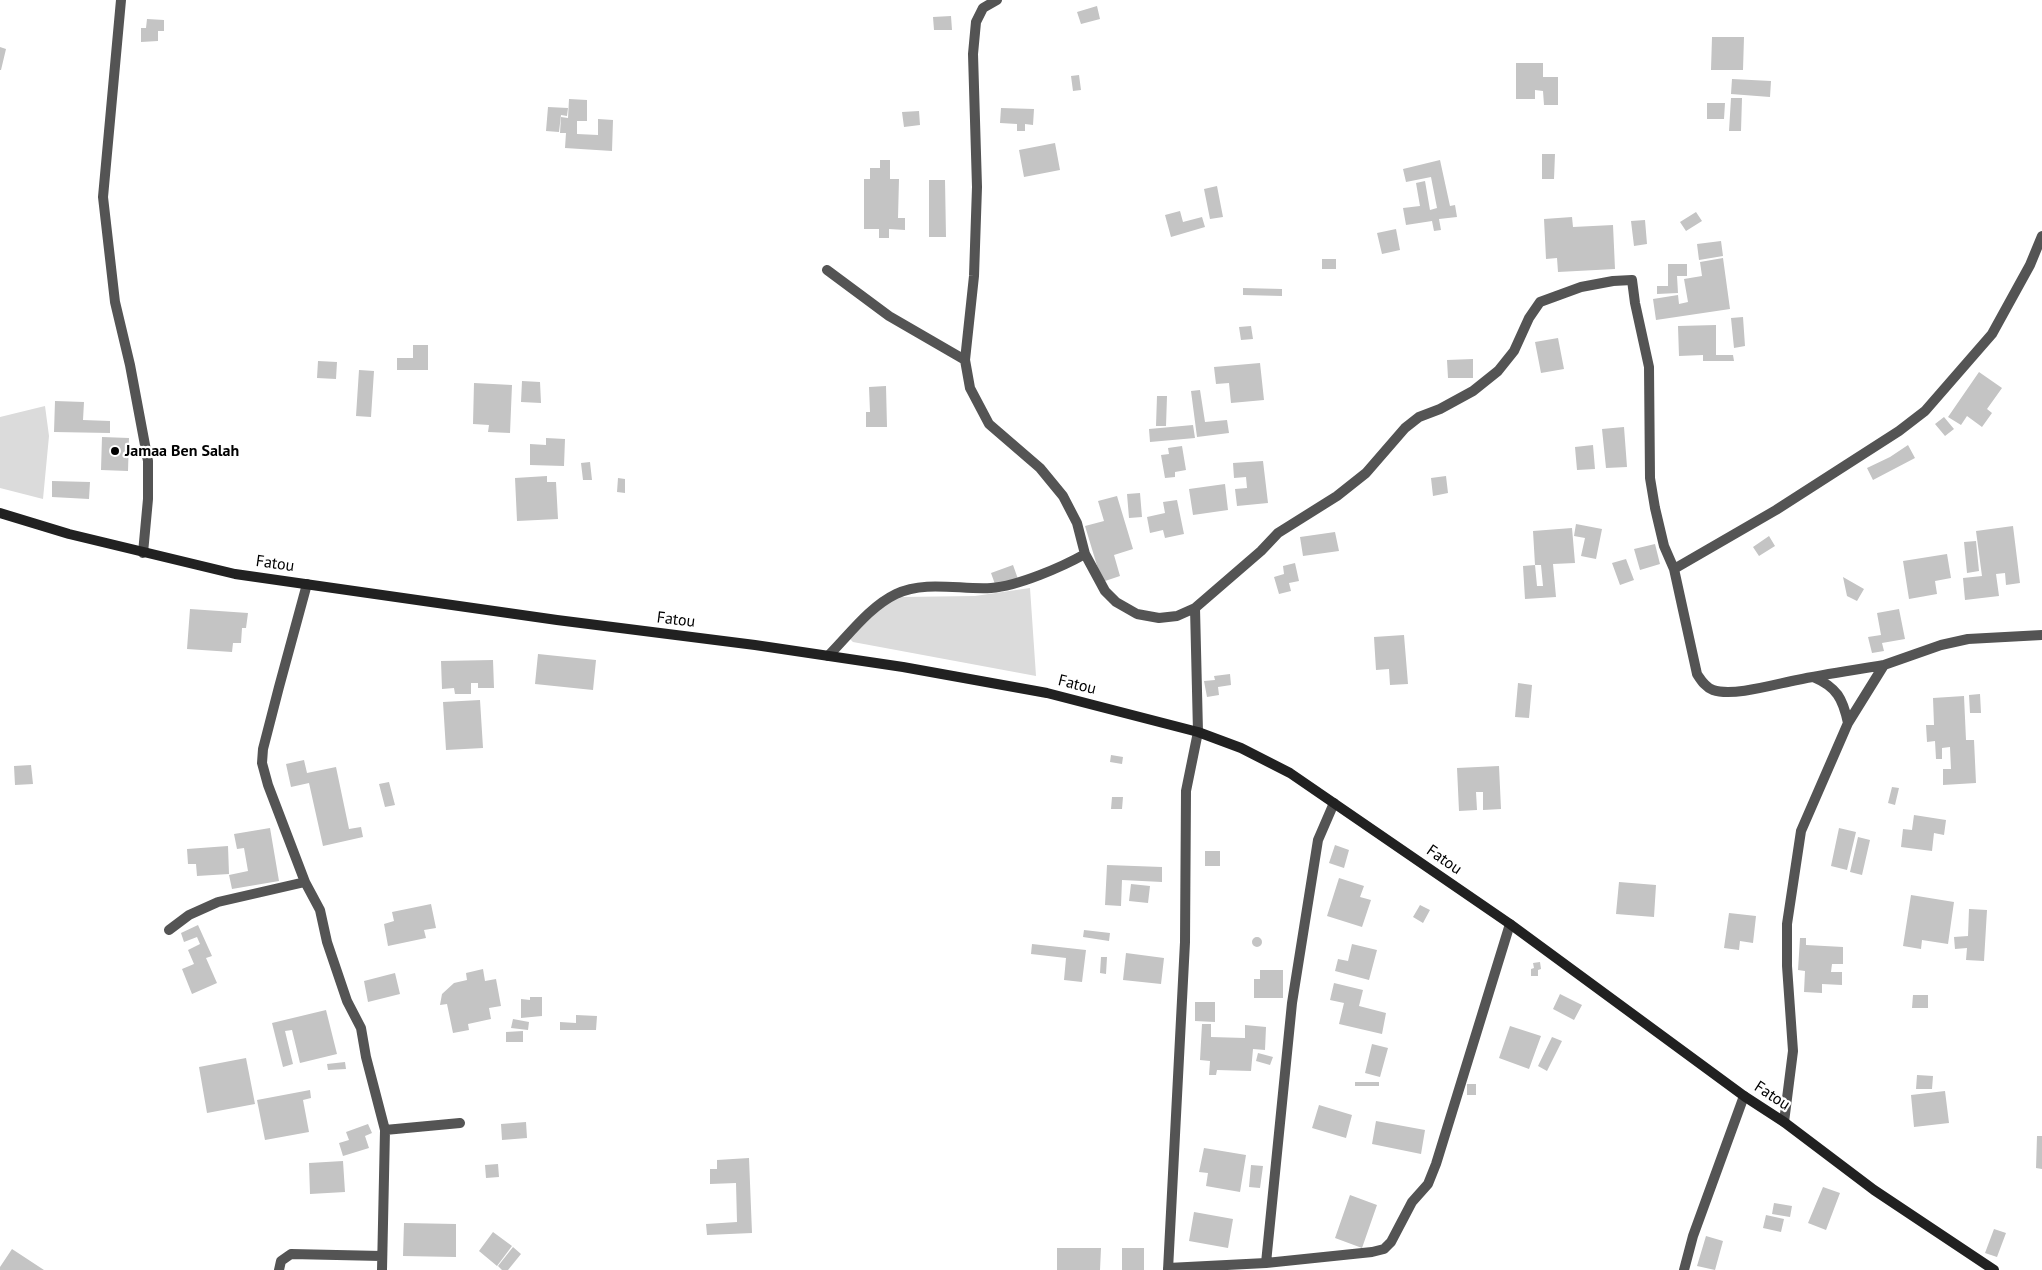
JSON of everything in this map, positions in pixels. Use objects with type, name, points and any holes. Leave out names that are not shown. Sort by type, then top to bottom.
[{"type":"street","points":[[121,0],[103,197],[115,302],[136,392],[148,461],[148,499],[143,553]]},
{"type":"street","points":[[997,0],[983,8],[976,22],[973,54],[977,187],[976,230],[974,276],[965,360],[970,388],[989,424],[1040,468],[1063,496],[1077,523],[1085,554],[1105,591],[1116,602],[1137,614],[1159,618],[1177,616],[1195,608],[1261,551],[1278,533],[1337,496],[1366,473],[1405,428],[1419,417],[1440,409],[1473,391],[1498,371],[1514,352],[1529,318],[1540,302],[1581,287],[1612,281],[1632,280],[1649,367],[1650,478],[1664,546],[1674,569],[1694,665],[1702,682],[1712,690],[1762,688],[1884,665],[1942,645],[1968,639],[2042,635]]},
{"type":"street","points":[[1674,569],[1776,510],[1899,432],[1925,411],[1992,334],[2030,265],[2042,236]]},
{"type":"street","points":[[827,270],[889,316],[965,360]]},
{"type":"street","name":"Fatou","points":[[0,513],[69,534],[235,574],[903,667],[1047,694],[1198,732],[1241,748],[1290,773],[1510,924],[1979,1266],[1994,1270]]},
{"type":"street","points":[[828,656],[871,611],[898,593],[919,588],[993,588],[1017,583],[1085,554]]},
{"type":"street","points":[[307,584],[274,705],[262,763],[305,882],[320,910],[327,942],[347,1002],[361,1028],[366,1057],[385,1130],[382,1270]]},
{"type":"street","points":[[1195,608],[1198,732],[1186,791],[1185,951],[1168,1269],[1266,1263],[1372,1252],[1384,1249],[1391,1242],[1412,1202],[1428,1184],[1436,1164],[1510,924]]},
{"type":"street","points":[[1784,1122],[1794,1051],[1787,966],[1787,924],[1802,831],[1848,723],[1884,665]]},
{"type":"street","points":[[1813,677],[1834,690],[1843,702],[1848,723]]},
{"type":"street","points":[[1266,1263],[1292,1003],[1318,840],[1334,803]]},
{"type":"street","points":[[169,930],[189,916],[218,902],[305,882]]},
{"type":"street","points":[[1684,1270],[1693,1236],[1744,1096]]},
{"type":"street","points":[[385,1130],[460,1123]]},
{"type":"street","points":[[279,1270],[281,1260],[291,1254],[382,1256]]},
{"type":"shaded area","points":[[45,406],[49,436],[43,499],[0,488],[0,417]]},
{"type":"shaded area","points":[[1030,588],[1036,676],[853,642],[850,639],[848,630],[891,599],[902,597],[975,596]]},
{"type":"building","points":[[1097,6],[1100,19],[1081,24],[1077,12]]},
{"type":"building","points":[[951,16],[952,30],[934,30],[933,17]]},
{"type":"building","points":[[147,19],[164,20],[164,31],[158,31],[158,41],[141,42],[141,28],[146,28]]},
{"type":"building","points":[[1712,37],[1744,37],[1743,70],[1711,70]]},
{"type":"building","points":[[0,47],[6,49],[1,70],[0,70]]},
{"type":"building","points":[[1516,63],[1543,63],[1543,77],[1558,77],[1558,105],[1544,105],[1543,91],[1535,90],[1535,99],[1516,99]]},
{"type":"building","points":[[1079,75],[1081,90],[1073,91],[1071,76]]},
{"type":"building","points":[[1732,79],[1771,81],[1770,97],[1731,94]]},
{"type":"building","points":[[1731,98],[1742,98],[1741,131],[1729,131]]},
{"type":"building","points":[[569,99],[587,100],[587,121],[577,121],[577,134],[598,135],[598,119],[613,120],[612,151],[565,148],[566,133],[560,133],[561,117],[568,118]]},
{"type":"building","points":[[1707,103],[1725,103],[1724,119],[1707,119]]},
{"type":"building","points":[[548,107],[568,108],[567,116],[561,115],[559,132],[546,131]]},
{"type":"building","points":[[1001,108],[1034,109],[1033,125],[1025,124],[1025,131],[1017,131],[1017,124],[1000,123]]},
{"type":"building","points":[[919,111],[920,125],[904,127],[902,112]]},
{"type":"building","points":[[1055,143],[1060,170],[1024,177],[1019,150]]},
{"type":"building","points":[[1542,154],[1555,154],[1554,179],[1542,179]]},
{"type":"building","points":[[880,160],[890,160],[890,179],[899,179],[898,218],[905,218],[905,230],[889,229],[889,238],[879,238],[879,229],[864,229],[864,179],[870,179],[870,168],[880,168]]},
{"type":"building","points":[[1440,160],[1450,206],[1455,205],[1457,217],[1439,219],[1441,230],[1434,231],[1432,221],[1406,225],[1403,208],[1420,206],[1416,183],[1425,181],[1430,210],[1437,208],[1431,177],[1406,182],[1403,169]]},
{"type":"building","points":[[929,180],[945,180],[946,237],[929,237]]},
{"type":"building","points":[[1217,186],[1223,217],[1210,219],[1204,189]]},
{"type":"building","points":[[1180,211],[1183,222],[1202,217],[1205,227],[1171,237],[1165,215]]},
{"type":"building","points":[[1696,212],[1702,221],[1686,231],[1680,222]]},
{"type":"building","points":[[1572,217],[1573,227],[1613,225],[1615,269],[1558,272],[1557,258],[1546,259],[1544,219]]},
{"type":"building","points":[[1645,220],[1647,244],[1634,246],[1631,221]]},
{"type":"building","points":[[1396,229],[1400,250],[1382,254],[1377,233]]},
{"type":"building","points":[[1721,241],[1723,256],[1699,260],[1697,244]]},
{"type":"building","points":[[1723,258],[1730,309],[1656,320],[1653,299],[1678,295],[1679,304],[1688,302],[1684,279],[1702,276],[1700,262]]},
{"type":"building","points":[[1322,259],[1336,259],[1336,269],[1322,269]]},
{"type":"building","points":[[1668,264],[1687,264],[1687,276],[1677,276],[1678,293],[1657,294],[1657,286],[1668,286]]},
{"type":"building","points":[[1243,288],[1282,289],[1282,296],[1243,295]]},
{"type":"building","points":[[1743,317],[1745,346],[1734,348],[1731,318]]},
{"type":"building","points":[[1716,325],[1716,355],[1733,355],[1734,361],[1703,361],[1703,355],[1679,356],[1678,326]]},
{"type":"building","points":[[1251,326],[1253,339],[1241,340],[1239,327]]},
{"type":"building","points":[[1558,338],[1564,369],[1541,373],[1535,342]]},
{"type":"building","points":[[413,345],[428,345],[428,370],[397,370],[397,358],[413,358]]},
{"type":"building","points":[[1473,359],[1473,378],[1448,378],[1447,360]]},
{"type":"building","points":[[318,361],[337,362],[336,379],[317,378]]},
{"type":"building","points":[[1260,363],[1264,400],[1231,403],[1229,383],[1216,384],[1214,367]]},
{"type":"building","points":[[359,370],[374,371],[371,417],[356,416]]},
{"type":"building","points":[[1979,372],[2002,388],[1987,409],[1992,413],[1982,427],[1967,416],[1961,425],[1948,417]]},
{"type":"building","points":[[522,381],[540,382],[541,403],[521,402]]},
{"type":"building","points":[[474,383],[512,385],[510,433],[488,432],[489,425],[473,424]]},
{"type":"building","points":[[886,386],[887,427],[866,427],[866,412],[870,412],[869,387]]},
{"type":"building","points":[[1200,390],[1205,422],[1227,420],[1229,433],[1197,437],[1191,391]]},
{"type":"building","points":[[1157,396],[1167,396],[1166,426],[1156,426]]},
{"type":"building","points":[[55,401],[84,402],[83,420],[110,421],[110,433],[54,432]]},
{"type":"building","points":[[1944,417],[1954,429],[1945,436],[1935,424]]},
{"type":"building","points":[[1193,425],[1195,438],[1150,442],[1149,429]]},
{"type":"building","points":[[1624,427],[1627,467],[1606,468],[1602,429]]},
{"type":"building","name":"Jamaa Ben Salah","points":[[102,437],[129,438],[128,471],[101,470]]},
{"type":"building","points":[[546,438],[565,439],[564,466],[530,465],[530,444],[546,445]]},
{"type":"building","points":[[1593,445],[1595,469],[1577,470],[1575,447]]},
{"type":"building","points":[[1908,445],[1915,458],[1873,480],[1867,468],[1890,457]]},
{"type":"building","points":[[1182,446],[1186,470],[1175,472],[1175,477],[1165,478],[1161,455],[1169,454],[1168,448]]},
{"type":"building","points":[[1263,461],[1268,503],[1237,506],[1235,489],[1247,488],[1246,477],[1234,478],[1233,463]]},
{"type":"building","points":[[590,462],[592,480],[583,480],[581,463]]},
{"type":"building","points":[[547,476],[547,482],[556,482],[558,519],[517,521],[515,478]]},
{"type":"building","points":[[1446,476],[1448,493],[1433,496],[1431,478]]},
{"type":"building","points":[[618,478],[625,479],[625,493],[617,492]]},
{"type":"building","points":[[52,481],[90,482],[89,499],[52,497]]},
{"type":"building","points":[[1225,484],[1228,510],[1193,515],[1189,489]]},
{"type":"building","points":[[1140,493],[1142,517],[1129,518],[1127,494]]},
{"type":"building","points":[[1117,496],[1133,549],[1114,555],[1120,576],[1102,582],[1085,526],[1104,521],[1098,501]]},
{"type":"building","points":[[1177,500],[1184,534],[1165,538],[1163,530],[1150,533],[1147,517],[1165,513],[1163,502]]},
{"type":"building","points":[[1576,524],[1602,529],[1596,559],[1581,556],[1585,538],[1574,536]]},
{"type":"building","points":[[2013,526],[2020,583],[2006,585],[2005,573],[1996,574],[1999,596],[1965,600],[1963,578],[1982,576],[1976,531]]},
{"type":"building","points":[[1572,528],[1575,563],[1553,564],[1556,597],[1525,599],[1523,566],[1535,565],[1533,531]],"holes":[[[1535,565],[1541,565],[1543,586],[1537,586]]]},
{"type":"building","points":[[1335,532],[1339,551],[1303,556],[1300,537]]},
{"type":"building","points":[[1769,536],[1775,546],[1759,556],[1753,547]]},
{"type":"building","points":[[1976,541],[1979,571],[1967,573],[1964,542]]},
{"type":"building","points":[[1655,544],[1660,564],[1640,570],[1634,549]]},
{"type":"building","points":[[1947,554],[1951,578],[1935,581],[1937,594],[1909,599],[1903,561]]},
{"type":"building","points":[[1626,559],[1634,580],[1620,585],[1612,563]]},
{"type":"building","points":[[1295,563],[1299,581],[1289,583],[1291,591],[1279,594],[1274,577],[1284,574],[1283,566]]},
{"type":"building","points":[[1013,565],[1018,579],[996,587],[991,573]]},
{"type":"building","points":[[1843,577],[1864,589],[1857,601],[1847,596]]},
{"type":"building","points":[[190,609],[248,613],[246,628],[242,628],[241,643],[233,643],[232,652],[187,649]]},
{"type":"building","points":[[1899,609],[1905,639],[1882,643],[1884,651],[1872,653],[1868,637],[1881,635],[1877,613]]},
{"type":"building","points":[[1404,635],[1408,684],[1390,685],[1389,669],[1376,670],[1374,637]]},
{"type":"building","points":[[538,654],[596,660],[593,690],[535,684]]},
{"type":"building","points":[[493,660],[494,688],[478,688],[478,683],[471,683],[471,694],[455,694],[454,688],[442,689],[441,661]]},
{"type":"building","points":[[1230,674],[1231,685],[1218,687],[1219,695],[1207,697],[1204,681],[1215,680],[1214,676]]},
{"type":"building","points":[[1518,683],[1532,685],[1529,718],[1515,717]]},
{"type":"building","points":[[1980,694],[1981,713],[1970,713],[1969,695]]},
{"type":"building","points":[[1964,696],[1966,740],[1974,740],[1976,783],[1943,785],[1943,769],[1951,769],[1950,747],[1942,748],[1942,759],[1936,759],[1935,741],[1927,742],[1926,725],[1934,725],[1933,698]]},
{"type":"building","points":[[480,700],[483,748],[446,750],[443,702]]},
{"type":"building","points":[[1111,755],[1123,757],[1122,764],[1110,762]]},
{"type":"building","points":[[304,760],[307,773],[336,767],[349,829],[361,827],[363,837],[323,846],[309,783],[291,787],[286,764]]},
{"type":"building","points":[[31,765],[33,784],[15,785],[14,766]]},
{"type":"building","points":[[1499,766],[1501,809],[1483,810],[1483,792],[1476,792],[1477,810],[1459,811],[1457,768]]},
{"type":"building","points":[[389,782],[395,805],[385,807],[379,784]]},
{"type":"building","points":[[1892,787],[1899,788],[1895,805],[1888,803]]},
{"type":"building","points":[[1112,797],[1123,797],[1122,809],[1111,809]]},
{"type":"building","points":[[1914,815],[1946,820],[1944,835],[1934,833],[1932,851],[1901,847],[1903,829],[1912,830]]},
{"type":"building","points":[[270,828],[279,881],[232,889],[229,875],[248,871],[244,848],[237,849],[234,834]]},
{"type":"building","points":[[1839,828],[1856,832],[1847,870],[1831,866]]},
{"type":"building","points":[[1858,837],[1870,840],[1862,875],[1850,872]]},
{"type":"building","points":[[1335,845],[1349,850],[1344,868],[1329,863]]},
{"type":"building","points":[[228,846],[229,874],[197,876],[196,864],[188,864],[187,849]]},
{"type":"building","points":[[1205,851],[1220,851],[1220,866],[1205,866]]},
{"type":"building","points":[[1107,865],[1162,867],[1162,882],[1122,880],[1121,906],[1105,905]]},
{"type":"building","points":[[1339,878],[1364,886],[1360,897],[1371,900],[1362,927],[1327,916]]},
{"type":"building","points":[[1619,882],[1656,885],[1654,917],[1616,914]]},
{"type":"building","points":[[1131,884],[1150,886],[1148,903],[1129,901]]},
{"type":"building","points":[[1911,895],[1954,902],[1948,944],[1922,940],[1921,949],[1903,946]]},
{"type":"building","points":[[431,904],[436,928],[424,930],[426,938],[388,946],[384,924],[394,921],[392,912]]},
{"type":"building","points":[[1420,905],[1430,910],[1423,923],[1413,917]]},
{"type":"building","points":[[1969,909],[1987,910],[1984,961],[1966,960],[1967,948],[1955,949],[1954,937],[1968,936]]},
{"type":"building","points":[[1729,913],[1756,916],[1753,943],[1740,941],[1739,950],[1724,948]]},
{"type":"building","points":[[198,925],[212,956],[206,958],[217,983],[192,994],[182,969],[194,964],[188,950],[200,944],[197,937],[184,942],[181,933]]},
{"type":"building","points":[[1084,930],[1110,933],[1109,941],[1083,937]]},
{"type":"building","points":[[1255,937],[1259,937],[1262,942],[1261,946],[1255,947],[1252,944],[1252,940]]},
{"type":"building","points":[[1800,938],[1806,938],[1806,945],[1843,947],[1843,964],[1832,964],[1831,972],[1842,972],[1842,985],[1822,984],[1822,993],[1804,992],[1805,971],[1798,970]]},
{"type":"building","points":[[1032,944],[1086,950],[1082,982],[1064,980],[1066,958],[1031,954]]},
{"type":"building","points":[[1352,944],[1377,950],[1369,980],[1335,971],[1338,959],[1348,961]]},
{"type":"building","points":[[1126,953],[1164,958],[1161,984],[1123,980]]},
{"type":"building","points":[[1101,957],[1107,957],[1106,974],[1100,973]]},
{"type":"building","points":[[1540,962],[1541,969],[1538,970],[1538,976],[1531,976],[1531,969],[1534,968],[1533,963]]},
{"type":"building","points":[[483,969],[485,981],[496,979],[501,1006],[489,1008],[491,1019],[468,1024],[469,1030],[453,1033],[447,1004],[440,1005],[442,994],[454,983],[467,980],[466,973]]},
{"type":"building","points":[[1260,970],[1283,970],[1283,998],[1254,998],[1254,979],[1260,979]]},
{"type":"building","points":[[395,973],[400,994],[368,1002],[364,981]]},
{"type":"building","points":[[1334,983],[1363,990],[1359,1006],[1386,1013],[1382,1034],[1339,1024],[1344,1003],[1330,1000]]},
{"type":"building","points":[[1560,994],[1582,1005],[1574,1020],[1553,1009]]},
{"type":"building","points":[[1913,995],[1928,995],[1928,1008],[1912,1008]]},
{"type":"building","points":[[530,997],[542,997],[542,1016],[521,1018],[521,999],[530,1000]]},
{"type":"building","points":[[1195,1002],[1215,1002],[1215,1022],[1195,1021]]},
{"type":"building","points":[[326,1010],[337,1054],[300,1063],[292,1030],[285,1031],[293,1064],[283,1067],[272,1023]]},
{"type":"building","points":[[576,1015],[597,1016],[596,1030],[560,1030],[560,1022],[576,1023]]},
{"type":"building","points":[[513,1019],[529,1022],[528,1030],[511,1028]]},
{"type":"building","points":[[1202,1024],[1211,1024],[1211,1037],[1245,1038],[1245,1025],[1266,1027],[1265,1050],[1253,1049],[1251,1071],[1217,1070],[1216,1075],[1209,1075],[1210,1061],[1200,1060]]},
{"type":"building","points":[[1510,1026],[1541,1036],[1529,1069],[1499,1058]]},
{"type":"building","points":[[523,1031],[523,1042],[506,1042],[506,1032]]},
{"type":"building","points":[[1552,1037],[1562,1041],[1547,1071],[1538,1066]]},
{"type":"building","points":[[1372,1044],[1388,1048],[1380,1077],[1365,1073]]},
{"type":"building","points":[[1258,1053],[1273,1057],[1270,1065],[1256,1061]]},
{"type":"building","points":[[246,1058],[255,1104],[207,1113],[199,1067]]},
{"type":"building","points":[[345,1062],[346,1069],[328,1070],[327,1064]]},
{"type":"building","points":[[1917,1075],[1933,1076],[1932,1089],[1916,1089]]},
{"type":"building","points":[[1355,1082],[1379,1082],[1379,1086],[1355,1086]]},
{"type":"building","points":[[1467,1084],[1476,1084],[1476,1095],[1467,1095]]},
{"type":"building","points":[[310,1090],[311,1098],[303,1100],[309,1132],[265,1140],[257,1100]]},
{"type":"building","points":[[1945,1091],[1949,1123],[1914,1127],[1911,1095]]},
{"type":"building","points":[[1319,1105],[1352,1115],[1346,1138],[1312,1128]]},
{"type":"building","points":[[1376,1121],[1425,1130],[1421,1154],[1372,1144]]},
{"type":"building","points":[[526,1122],[527,1138],[502,1140],[501,1124]]},
{"type":"building","points":[[368,1124],[372,1133],[365,1136],[369,1148],[343,1156],[339,1143],[349,1140],[346,1132]]},
{"type":"building","points":[[2037,1136],[2042,1136],[2042,1169],[2036,1168]]},
{"type":"building","points":[[1204,1148],[1246,1155],[1240,1192],[1206,1186],[1208,1173],[1199,1172]]},
{"type":"building","points":[[749,1158],[752,1233],[707,1235],[706,1224],[737,1222],[736,1183],[710,1184],[710,1169],[717,1169],[717,1160]]},
{"type":"building","points":[[343,1161],[345,1192],[310,1194],[309,1163]]},
{"type":"building","points":[[498,1164],[499,1177],[486,1178],[485,1165]]},
{"type":"building","points":[[1251,1165],[1263,1166],[1260,1188],[1249,1187]]},
{"type":"building","points":[[1823,1187],[1840,1193],[1826,1230],[1808,1223]]},
{"type":"building","points":[[1350,1195],[1377,1205],[1362,1248],[1335,1238]]},
{"type":"building","points":[[1774,1203],[1792,1206],[1790,1217],[1772,1214]]},
{"type":"building","points":[[1194,1212],[1233,1219],[1228,1248],[1189,1241]]},
{"type":"building","points":[[1766,1215],[1784,1219],[1781,1232],[1763,1228]]},
{"type":"building","points":[[404,1223],[456,1224],[456,1257],[403,1256]]},
{"type":"building","points":[[1994,1229],[2006,1233],[1997,1257],[1985,1253]]},
{"type":"building","points":[[493,1232],[512,1246],[497,1266],[479,1251]]},
{"type":"building","points":[[1706,1236],[1723,1241],[1715,1270],[1697,1266]]},
{"type":"building","points":[[513,1247],[521,1254],[508,1270],[502,1270],[498,1266]]},
{"type":"building","points":[[1057,1248],[1101,1248],[1100,1270],[1057,1270]]},
{"type":"building","points":[[1122,1248],[1144,1248],[1144,1270],[1122,1270]]},
{"type":"building","points":[[12,1249],[44,1270],[0,1270]]},
{"type":"place","name":"Jamaa Ben Salah","points":[[115,451]]}]
